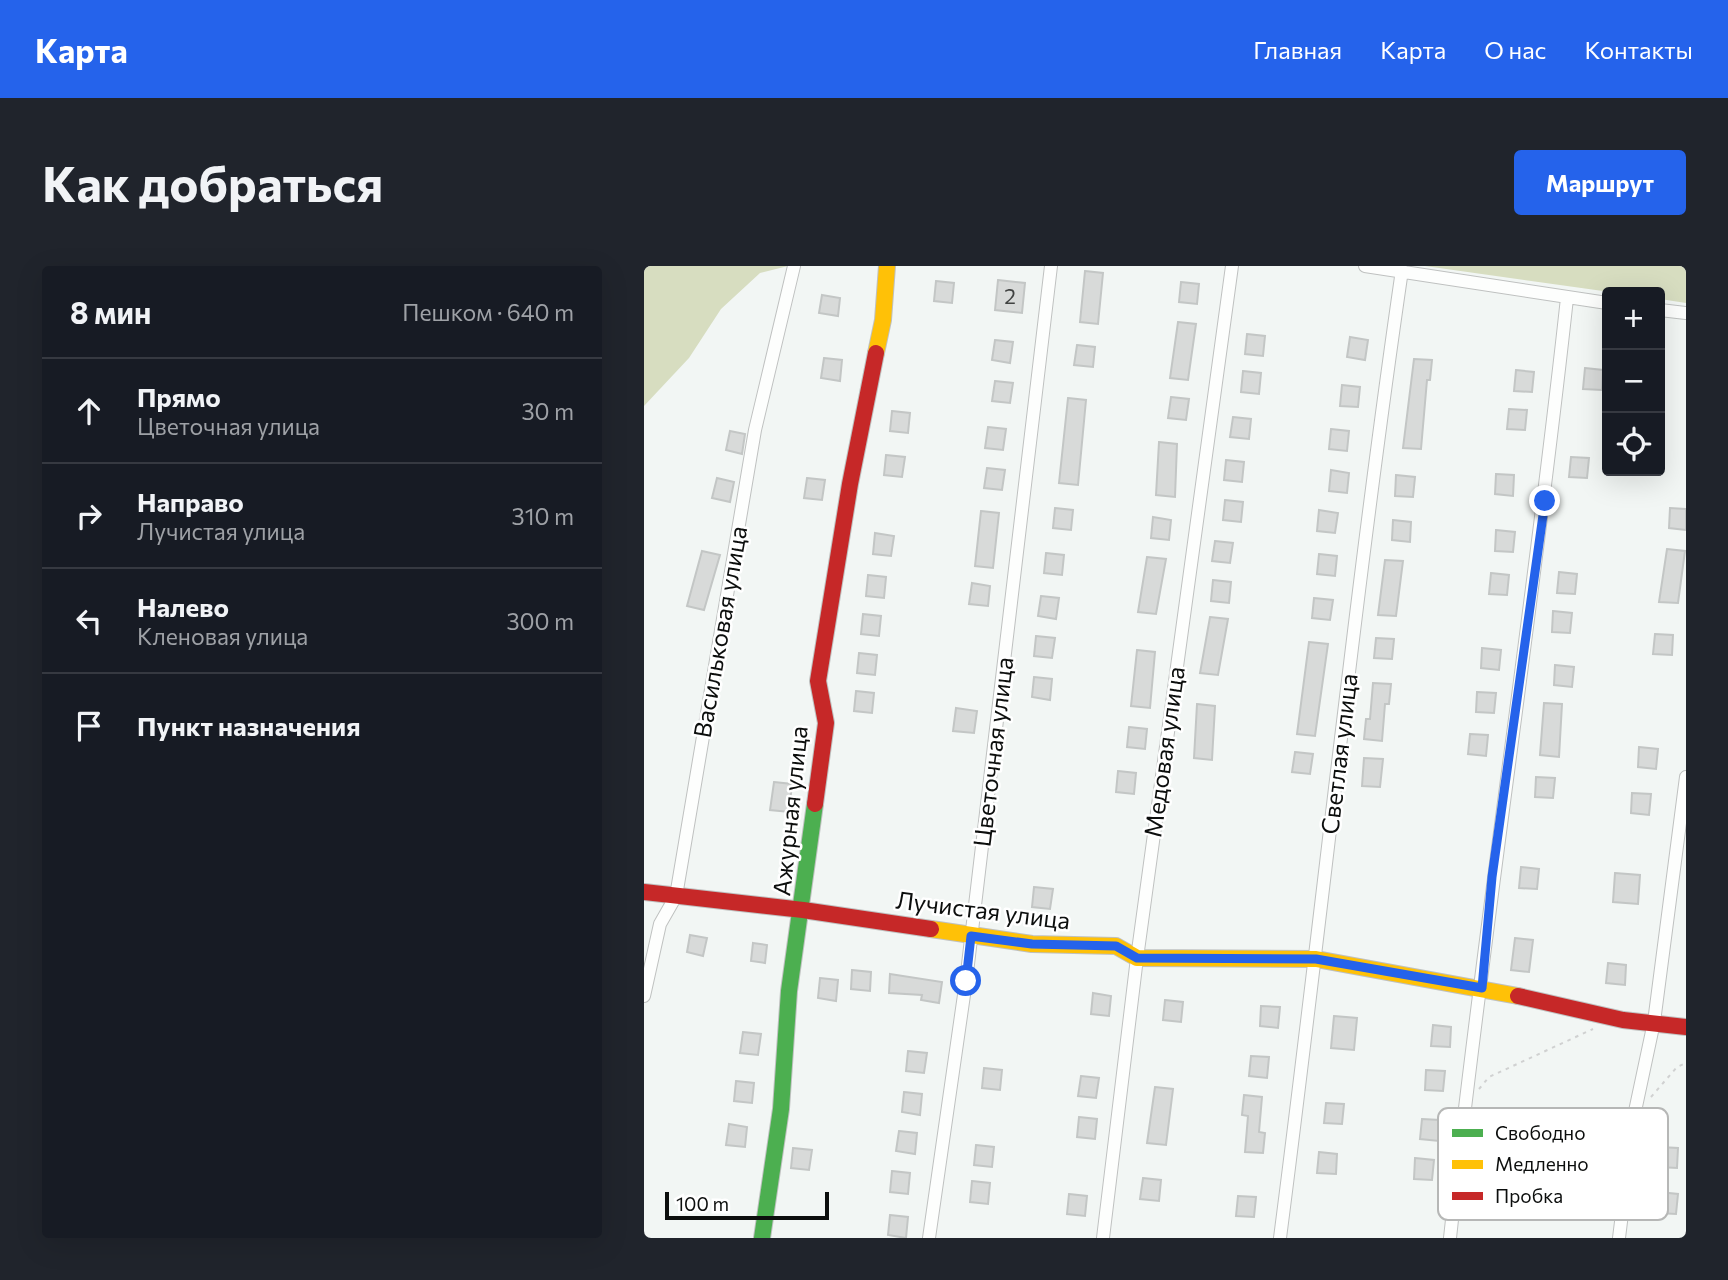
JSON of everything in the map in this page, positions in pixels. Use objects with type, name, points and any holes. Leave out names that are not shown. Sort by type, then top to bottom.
[{"type":"street","name":"Васильковая улица","points":[[644,996],[660,924],[676,896],[755,430],[794,266]]},
{"type":"street","name":"Ажурная улица","points":[[762,1238],[781,1109],[789,991],[803,910],[826,723],[818,681],[850,484],[883,320],[887,266]]},
{"type":"street","name":"Цветочная улица","points":[[929,1238],[971,936],[1051,266]]},
{"type":"street","name":"Медовая улица","points":[[1103,1238],[1137,958],[1232,266]]},
{"type":"street","points":[[1365,266],[1602,302]]},
{"type":"street","name":"Светлая улица","points":[[1280,1238],[1316,959],[1371,486],[1402,270]]},
{"type":"street","points":[[1464,1106],[1482,988],[1492,877],[1545,501],[1567,298]]},
{"type":"street","points":[[1665,311],[1686,313]]},
{"type":"street","points":[[1636,1108],[1654,1022],[1686,777]]},
{"type":"street","name":"Лучистая улица","points":[[644,892],[803,910],[1032,944],[1116,946],[1137,958],[1316,959],[1482,988],[1623,1020],[1686,1027]]},
{"type":"street","points":[[1450,1238],[1452,1220]]},
{"type":"street","points":[[1619,1238],[1621,1220]]},
{"type":"path","points":[[1464,1106],[1489,1077],[1534,1059],[1578,1033],[1601,1027]]},
{"type":"path","points":[[1651,1097],[1677,1067],[1686,1063]]},
{"type":"green space","points":[[644,266],[788,266],[760,273],[721,309],[689,358],[644,406]]},
{"type":"green space","points":[[1425,266],[1686,266],[1686,303],[1665,300],[1665,287],[1602,287],[1602,291]]},
{"type":"building","points":[[1085,271],[1103,273],[1098,324],[1080,322]]},
{"type":"building","points":[[998,280],[1025,283],[1022,313],[995,310]]},
{"type":"building","points":[[936,281],[954,283],[952,303],[934,301]]},
{"type":"building","points":[[1181,282],[1199,284],[1197,304],[1179,302]]},
{"type":"building","points":[[822,295],[840,298],[838,316],[819,313]]},
{"type":"building","points":[[1178,322],[1196,324],[1188,380],[1170,378]]},
{"type":"building","points":[[1247,334],[1265,336],[1263,356],[1245,354]]},
{"type":"building","points":[[1350,337],[1368,340],[1365,360],[1347,357]]},
{"type":"building","points":[[995,340],[1013,342],[1010,363],[992,360]]},
{"type":"building","points":[[1077,345],[1095,347],[1093,367],[1074,365]]},
{"type":"building","points":[[824,358],[842,360],[840,381],[821,378]]},
{"type":"building","points":[[1414,359],[1432,360],[1430,380],[1427,380],[1421,449],[1403,448]]},
{"type":"building","points":[[1585,368],[1602,370],[1602,390],[1583,389]]},
{"type":"building","points":[[1516,370],[1534,372],[1532,392],[1514,391]]},
{"type":"building","points":[[1243,371],[1261,373],[1259,394],[1241,392]]},
{"type":"building","points":[[995,381],[1013,383],[1010,403],[992,401]]},
{"type":"building","points":[[1342,385],[1360,387],[1358,407],[1340,406]]},
{"type":"building","points":[[1171,397],[1189,399],[1186,420],[1168,418]]},
{"type":"building","points":[[1068,398],[1086,400],[1078,485],[1059,483]]},
{"type":"building","points":[[1509,409],[1527,410],[1525,430],[1507,429]]},
{"type":"building","points":[[892,411],[910,413],[908,433],[890,431]]},
{"type":"building","points":[[1233,417],[1251,419],[1249,439],[1230,437]]},
{"type":"building","points":[[988,427],[1006,429],[1003,450],[985,448]]},
{"type":"building","points":[[1331,429],[1349,431],[1347,451],[1329,449]]},
{"type":"building","points":[[730,431],[745,434],[742,454],[726,450]]},
{"type":"building","points":[[1159,442],[1177,444],[1175,497],[1156,495]]},
{"type":"building","points":[[886,455],[905,457],[902,477],[884,475]]},
{"type":"building","points":[[1571,457],[1589,458],[1587,478],[1569,477]]},
{"type":"building","points":[[1226,460],[1244,462],[1242,482],[1224,480]]},
{"type":"building","points":[[987,468],[1005,470],[1002,490],[984,488]]},
{"type":"building","points":[[1331,470],[1349,473],[1347,493],[1329,491]]},
{"type":"building","points":[[1496,474],[1514,475],[1513,496],[1495,494]]},
{"type":"building","points":[[1396,475],[1415,477],[1413,497],[1395,496]]},
{"type":"building","points":[[717,478],[734,482],[730,502],[712,498]]},
{"type":"building","points":[[807,478],[825,480],[822,500],[804,498]]},
{"type":"building","points":[[1225,500],[1243,502],[1241,522],[1223,520]]},
{"type":"building","points":[[1055,508],[1073,510],[1071,530],[1053,528]]},
{"type":"building","points":[[1670,508],[1686,509],[1686,530],[1669,528]]},
{"type":"building","points":[[1319,510],[1338,513],[1335,533],[1317,531]]},
{"type":"building","points":[[981,511],[999,513],[993,568],[975,566]]},
{"type":"building","points":[[1153,517],[1171,520],[1169,540],[1151,538]]},
{"type":"building","points":[[1393,520],[1411,522],[1410,542],[1392,540]]},
{"type":"building","points":[[1496,530],[1515,532],[1513,552],[1495,551]]},
{"type":"building","points":[[875,533],[894,536],[891,556],[873,554]]},
{"type":"building","points":[[1215,541],[1233,543],[1230,563],[1212,561]]},
{"type":"building","points":[[1667,549],[1685,551],[1678,603],[1659,602]]},
{"type":"building","points":[[702,551],[720,555],[704,610],[687,606]]},
{"type":"building","points":[[1046,553],[1064,555],[1062,575],[1044,573]]},
{"type":"building","points":[[1319,554],[1337,556],[1335,576],[1317,574]]},
{"type":"building","points":[[1147,557],[1166,559],[1156,614],[1138,612]]},
{"type":"building","points":[[1385,560],[1403,561],[1396,616],[1378,615]]},
{"type":"building","points":[[1559,572],[1577,574],[1575,594],[1557,593]]},
{"type":"building","points":[[1491,573],[1509,575],[1507,595],[1489,594]]},
{"type":"building","points":[[868,575],[886,577],[884,598],[866,596]]},
{"type":"building","points":[[1213,580],[1231,582],[1229,603],[1211,601]]},
{"type":"building","points":[[972,583],[990,586],[988,606],[969,604]]},
{"type":"building","points":[[1041,596],[1059,598],[1056,619],[1038,616]]},
{"type":"building","points":[[1314,598],[1333,600],[1330,620],[1312,618]]},
{"type":"building","points":[[1553,611],[1572,613],[1570,633],[1552,632]]},
{"type":"building","points":[[863,614],[881,616],[879,636],[861,634]]},
{"type":"building","points":[[1210,617],[1228,619],[1218,675],[1200,673]]},
{"type":"building","points":[[1655,634],[1673,635],[1672,655],[1653,654]]},
{"type":"building","points":[[1036,636],[1055,638],[1052,658],[1034,656]]},
{"type":"building","points":[[1376,638],[1394,639],[1392,659],[1374,658]]},
{"type":"building","points":[[1309,642],[1328,644],[1315,736],[1297,734]]},
{"type":"building","points":[[1482,648],[1501,650],[1499,670],[1481,668]]},
{"type":"building","points":[[1137,650],[1155,652],[1150,708],[1131,706]]},
{"type":"building","points":[[859,653],[877,655],[875,675],[857,673]]},
{"type":"building","points":[[1555,665],[1574,667],[1572,687],[1554,685]]},
{"type":"building","points":[[1034,677],[1052,679],[1050,700],[1032,697]]},
{"type":"building","points":[[1373,683],[1391,684],[1389,704],[1385,704],[1382,741],[1364,739],[1366,719],[1370,719]]},
{"type":"building","points":[[856,691],[874,693],[872,713],[854,711]]},
{"type":"building","points":[[1477,692],[1496,693],[1494,713],[1476,712]]},
{"type":"building","points":[[1544,703],[1562,704],[1559,757],[1540,755]]},
{"type":"building","points":[[1197,704],[1215,706],[1212,760],[1194,758]]},
{"type":"building","points":[[956,708],[977,711],[974,733],[953,731]]},
{"type":"building","points":[[1129,727],[1147,729],[1145,749],[1127,747]]},
{"type":"building","points":[[1470,734],[1488,735],[1486,756],[1468,754]]},
{"type":"building","points":[[1639,747],[1658,749],[1656,769],[1638,767]]},
{"type":"building","points":[[1295,752],[1313,754],[1310,774],[1292,772]]},
{"type":"building","points":[[1364,758],[1383,759],[1380,787],[1362,786]]},
{"type":"building","points":[[1118,771],[1136,773],[1134,794],[1116,792]]},
{"type":"building","points":[[1536,777],[1555,778],[1553,798],[1535,797]]},
{"type":"building","points":[[774,782],[792,784],[789,812],[770,810]]},
{"type":"building","points":[[1632,793],[1651,794],[1649,815],[1631,813]]},
{"type":"building","points":[[1521,867],[1539,869],[1537,889],[1519,888]]},
{"type":"building","points":[[1615,873],[1640,875],[1638,904],[1613,902]]},
{"type":"building","points":[[1034,887],[1053,889],[1050,909],[1032,907]]},
{"type":"building","points":[[690,935],[707,938],[703,956],[687,952]]},
{"type":"building","points":[[1515,938],[1533,940],[1529,972],[1511,970]]},
{"type":"building","points":[[753,943],[767,945],[765,963],[751,961]]},
{"type":"building","points":[[1608,963],[1626,965],[1625,985],[1606,983]]},
{"type":"building","points":[[852,970],[871,972],[870,991],[851,989]]},
{"type":"building","points":[[890,974],[942,982],[939,1003],[921,1000],[922,995],[889,993]]},
{"type":"building","points":[[820,978],[838,980],[836,1001],[818,998]]},
{"type":"building","points":[[1093,993],[1111,996],[1109,1016],[1091,1014]]},
{"type":"building","points":[[1165,1000],[1183,1002],[1181,1022],[1163,1020]]},
{"type":"building","points":[[1261,1006],[1280,1007],[1278,1028],[1260,1026]]},
{"type":"building","points":[[1334,1016],[1357,1018],[1354,1050],[1331,1048]]},
{"type":"building","points":[[1433,1025],[1451,1027],[1450,1047],[1431,1046]]},
{"type":"building","points":[[743,1032],[761,1034],[758,1055],[740,1053]]},
{"type":"building","points":[[908,1051],[927,1053],[924,1073],[906,1071]]},
{"type":"building","points":[[1251,1056],[1269,1057],[1267,1078],[1249,1076]]},
{"type":"building","points":[[984,1068],[1002,1070],[1000,1090],[982,1088]]},
{"type":"building","points":[[1426,1070],[1445,1071],[1443,1091],[1425,1090]]},
{"type":"building","points":[[1081,1076],[1099,1078],[1096,1098],[1078,1096]]},
{"type":"building","points":[[736,1081],[754,1083],[752,1103],[734,1101]]},
{"type":"building","points":[[1155,1087],[1173,1089],[1166,1145],[1147,1143]]},
{"type":"building","points":[[904,1092],[922,1094],[920,1115],[902,1112]]},
{"type":"building","points":[[1244,1095],[1262,1097],[1259,1132],[1265,1133],[1263,1153],[1245,1152],[1248,1116],[1242,1115]]},
{"type":"building","points":[[1326,1103],[1344,1104],[1342,1124],[1324,1123]]},
{"type":"building","points":[[1079,1117],[1097,1119],[1095,1139],[1077,1137]]},
{"type":"building","points":[[1422,1119],[1438,1120],[1438,1141],[1420,1139]]},
{"type":"building","points":[[729,1124],[747,1127],[745,1147],[726,1145]]},
{"type":"building","points":[[899,1131],[917,1133],[915,1154],[896,1151]]},
{"type":"building","points":[[976,1145],[994,1147],[992,1167],[974,1165]]},
{"type":"building","points":[[1668,1147],[1678,1148],[1677,1168],[1668,1168]]},
{"type":"building","points":[[793,1148],[812,1150],[809,1170],[791,1168]]},
{"type":"building","points":[[1319,1152],[1337,1154],[1336,1174],[1317,1173]]},
{"type":"building","points":[[1415,1158],[1434,1160],[1432,1180],[1414,1179]]},
{"type":"building","points":[[892,1171],[910,1173],[908,1194],[890,1192]]},
{"type":"building","points":[[1143,1178],[1161,1180],[1159,1201],[1140,1199]]},
{"type":"building","points":[[972,1181],[990,1183],[988,1204],[970,1202]]},
{"type":"building","points":[[1668,1193],[1678,1194],[1676,1214],[1668,1214]]},
{"type":"building","points":[[1069,1194],[1087,1196],[1085,1216],[1067,1214]]},
{"type":"building","points":[[1238,1196],[1256,1197],[1254,1217],[1236,1216]]},
{"type":"building","points":[[890,1215],[908,1217],[906,1238],[888,1235]]},
{"type":"traffic: fast","points":[[762,1238],[781,1109],[789,991],[815,804]]},
{"type":"traffic: slow","points":[[876,353],[883,320],[887,266]]},
{"type":"traffic: slow","points":[[931,929],[1032,944],[1116,946],[1137,958],[1316,959],[1518,996]]},
{"type":"traffic: jam","points":[[815,804],[826,723],[818,681],[850,484],[876,353]]},
{"type":"traffic: jam","points":[[644,892],[803,910],[931,929]]},
{"type":"traffic: jam","points":[[1518,996],[1623,1020],[1686,1027]]},
{"type":"route","points":[[966,981],[971,936],[1032,944],[1116,946],[1137,958],[1316,959],[1482,988],[1492,877],[1545,501]]}]
